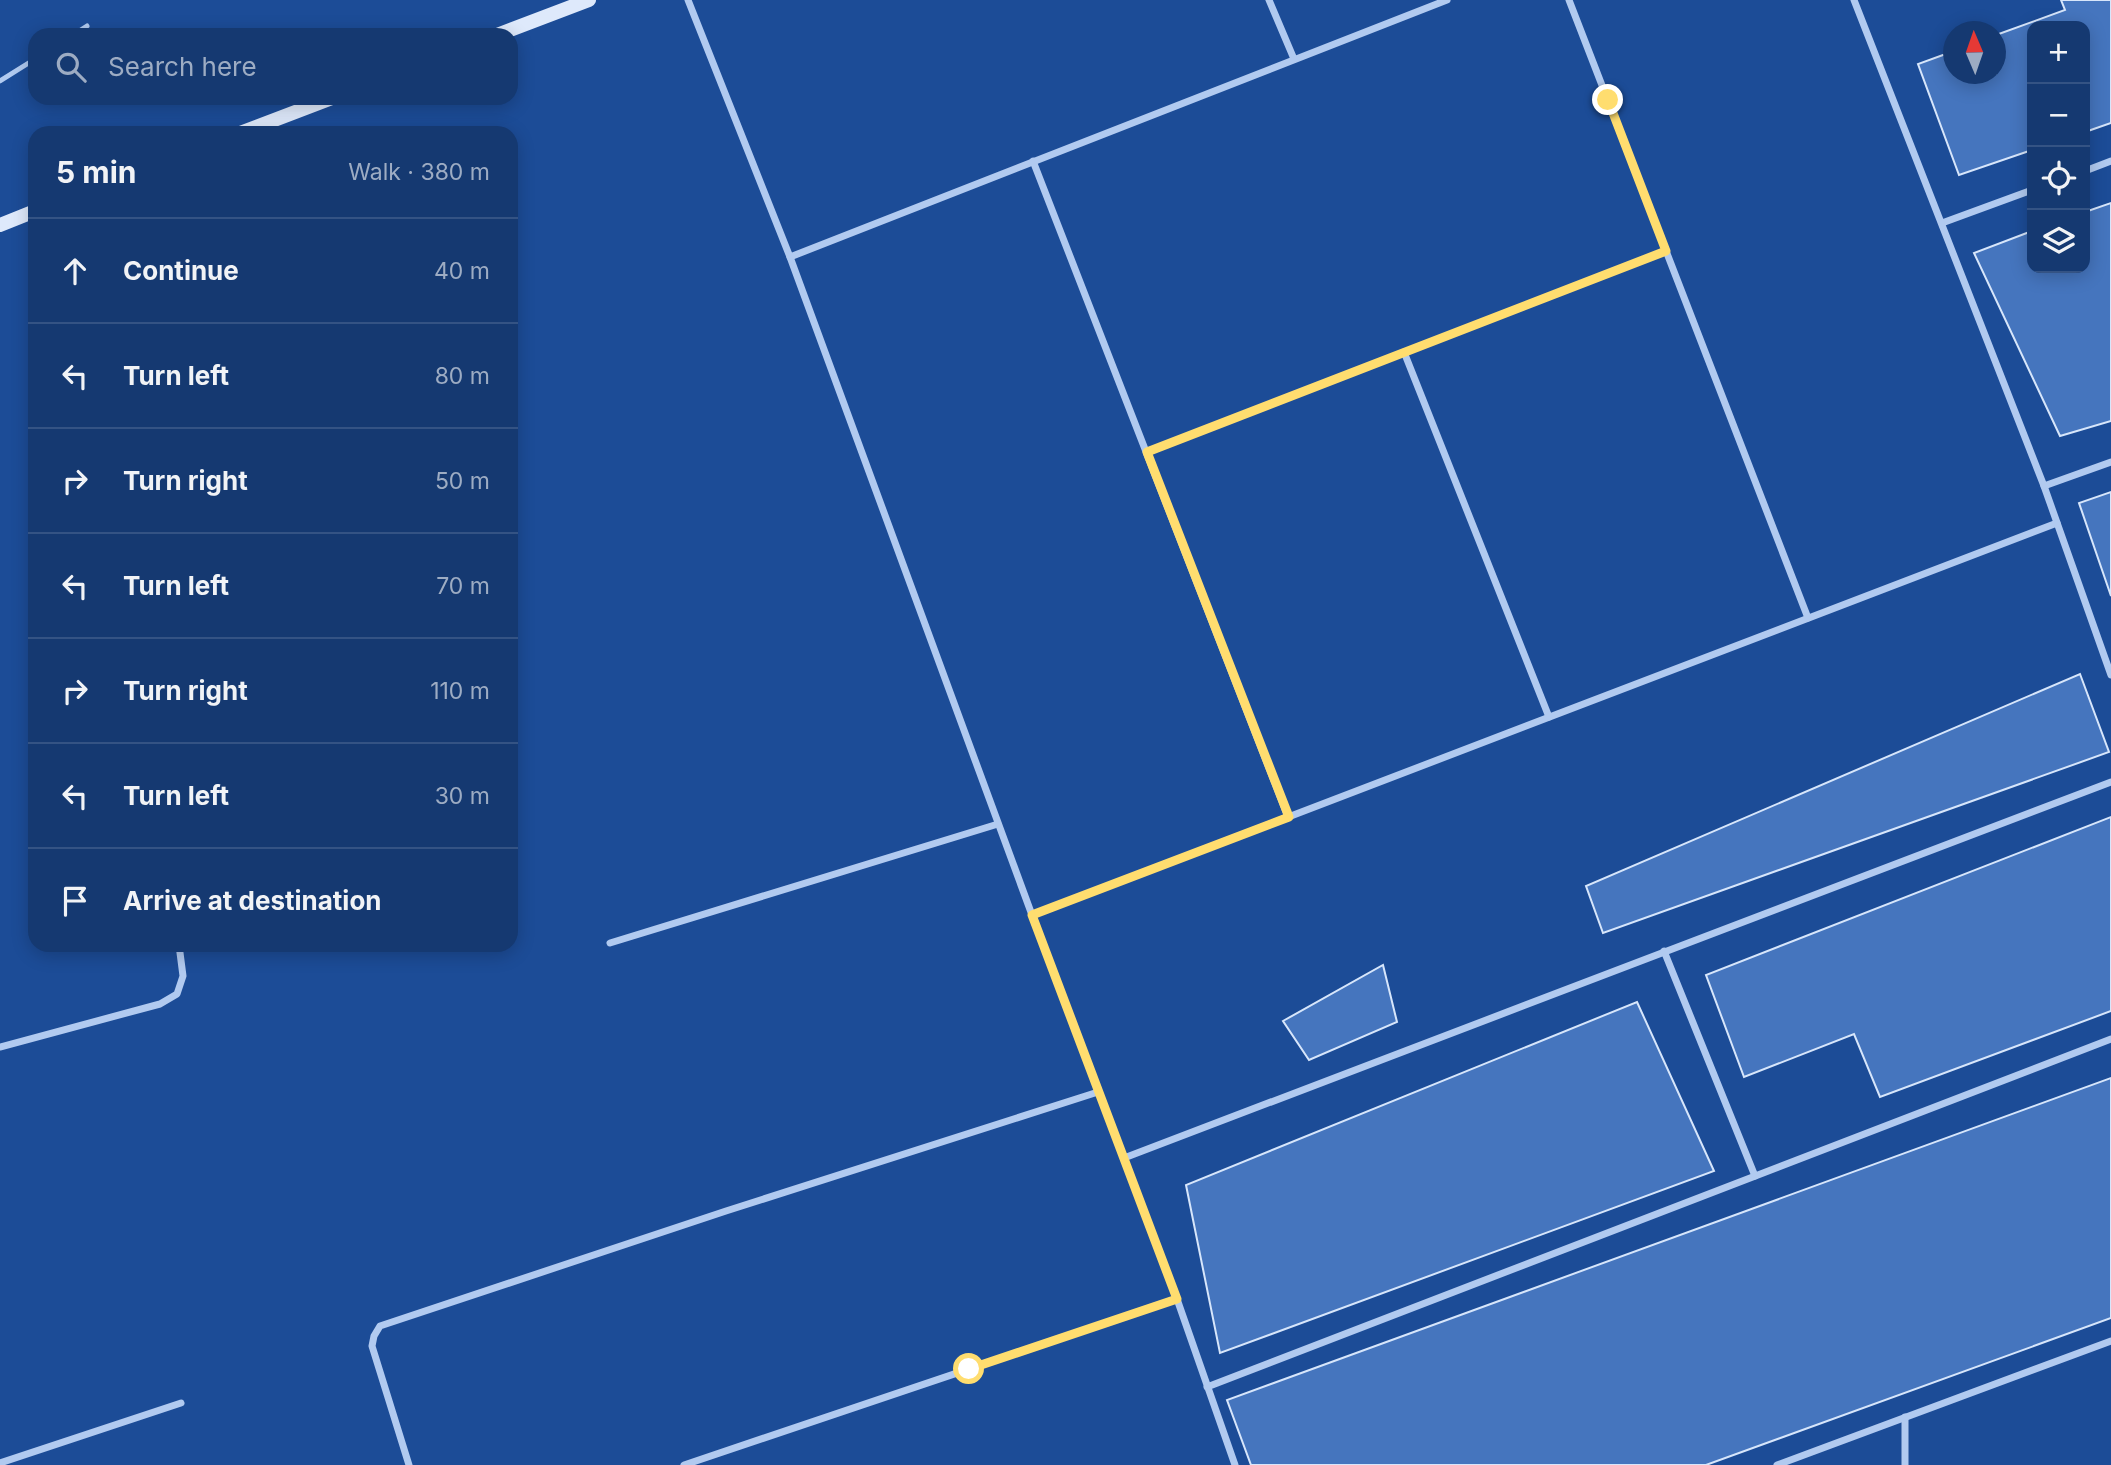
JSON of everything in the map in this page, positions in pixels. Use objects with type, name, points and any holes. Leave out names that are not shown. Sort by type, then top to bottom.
[{"type":"street","points":[[515,28],[589,0]]},
{"type":"street","points":[[688,0],[790,257],[998,824],[1177,1299],[1235,1465]]},
{"type":"street","points":[[1269,0],[1294,60]]},
{"type":"street","points":[[790,257],[1447,0]]},
{"type":"street","points":[[1569,0],[1808,618]]},
{"type":"street","points":[[1854,0],[2043,486],[2111,675]]},
{"type":"street","points":[[258,126],[314,105]]},
{"type":"street","points":[[1033,161],[1289,817]]},
{"type":"street","points":[[2090,169],[2111,161]]},
{"type":"street","points":[[1941,223],[2027,192]]},
{"type":"street","points":[[0,225],[28,214]]},
{"type":"street","points":[[1147,452],[1666,251]]},
{"type":"street","points":[[1404,352],[1549,718]]},
{"type":"street","points":[[2043,486],[2111,462]]},
{"type":"street","points":[[1032,915],[2057,523]]},
{"type":"street","points":[[1124,1158],[2111,782]]},
{"type":"street","points":[[610,943],[998,824]]},
{"type":"street","points":[[1664,951],[1755,1176]]},
{"type":"street","points":[[0,1046],[160,1004],[177,995],[183,976],[180,952]]},
{"type":"street","points":[[1207,1387],[2111,1039]]},
{"type":"street","points":[[409,1465],[372,1346],[380,1326],[1098,1092]]},
{"type":"street","points":[[684,1465],[1177,1299]]},
{"type":"street","points":[[1777,1465],[2111,1340]]},
{"type":"street","points":[[0,1463],[181,1403]]},
{"type":"street","points":[[1905,1416],[1905,1465]]},
{"type":"lane","points":[[0,81],[28,63]]},
{"type":"building","points":[[2061,0],[2111,0],[2111,123],[2090,130],[2090,21],[2035,21],[2065,10]]},
{"type":"building","points":[[2027,24],[2027,152],[1959,175],[1918,64],[1943,55],[1943,84],[2006,84],[2006,31]]},
{"type":"building","points":[[2111,203],[2111,421],[2060,436],[1974,253],[2027,233],[2027,273],[2090,273],[2090,210]]},
{"type":"building","points":[[2111,492],[2111,596],[2079,503]]},
{"type":"building","points":[[2080,674],[2109,752],[1603,933],[1586,886]]},
{"type":"building","points":[[2111,817],[2111,1011],[1880,1097],[1854,1034],[1744,1077],[1706,975]]},
{"type":"building","points":[[1383,965],[1397,1022],[1309,1060],[1283,1021]]},
{"type":"building","points":[[1637,1002],[1714,1171],[1220,1353],[1186,1185]]},
{"type":"building","points":[[2111,1078],[2111,1318],[1706,1465],[1251,1465],[1227,1400]]},
{"type":"route","points":[[969,1369],[1177,1299],[1032,915],[1289,817],[1147,452],[1666,251],[1608,100]]}]
